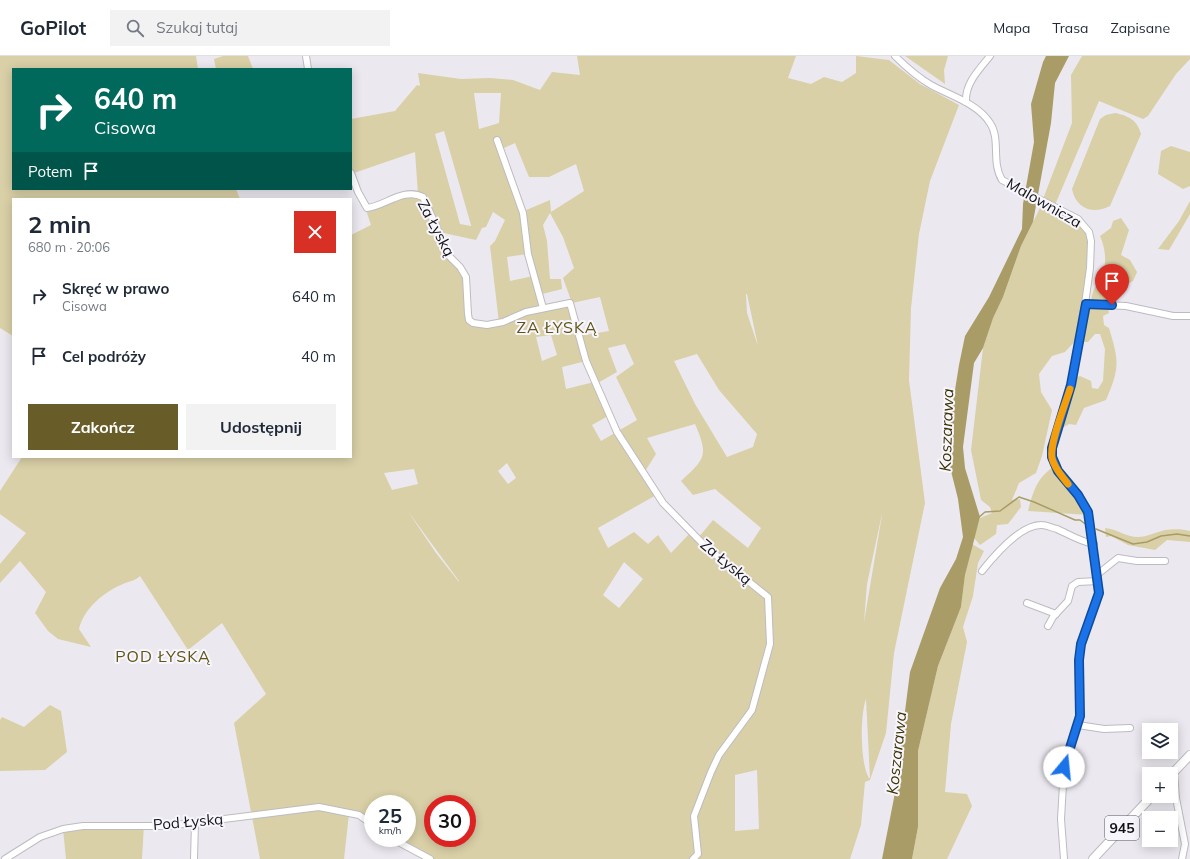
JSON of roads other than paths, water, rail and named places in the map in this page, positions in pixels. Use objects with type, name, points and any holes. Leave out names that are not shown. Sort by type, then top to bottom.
[{"type":"main road","points":[[1178,768],[1190,755]]},
{"type":"main road","name":"945","points":[[1093,859],[1145,803]]},
{"type":"street","points":[[306,56],[308,68]]},
{"type":"street","name":"Malownicza","points":[[895,56],[929,84],[952,97],[966,102],[987,118],[993,127],[997,169],[1005,183],[1084,224],[1089,232],[1091,241],[1086,304],[1071,385],[1055,438],[1052,457],[1058,471],[1078,495],[1088,512],[1094,544],[1099,593],[1081,644],[1079,660],[1080,716],[1064,767],[1061,819],[1064,859]]},
{"type":"street","points":[[966,102],[965,94],[968,85],[990,56]]},
{"type":"street","points":[[497,140],[512,187],[523,213],[528,254],[543,308]]},
{"type":"street","name":"Za Łyską","points":[[352,176],[358,192],[367,208],[407,194],[423,197],[450,257],[460,267],[466,277],[468,314],[469,320],[473,323],[487,325],[499,323],[526,312],[570,303],[586,361],[617,432],[663,503],[706,547],[768,597],[770,644],[752,710],[719,755],[711,772],[694,816],[698,854],[693,859]]},
{"type":"street","points":[[1086,304],[1126,306],[1173,316],[1190,316]]},
{"type":"street","points":[[982,571],[994,556],[1015,537],[1036,526],[1042,525],[1055,529],[1094,544]]},
{"type":"street","points":[[1048,626],[1056,614],[1068,601],[1072,586],[1078,582],[1098,577],[1116,558],[1165,561]]},
{"type":"street","points":[[1027,604],[1056,614]]},
{"type":"street","points":[[1078,725],[1104,729],[1130,728]]},
{"type":"street","points":[[1177,803],[1184,833],[1182,859]]},
{"type":"street","name":"Pod Łyską","points":[[5,859],[40,837],[63,829],[83,826],[168,826],[319,807],[360,815],[364,818]]},
{"type":"street","points":[[194,859],[195,823]]},
{"type":"street","points":[[408,847],[430,859]]},
{"type":"waterway","points":[[978,518],[985,512],[1000,511],[1019,497],[1075,520],[1080,520],[1088,526]]},
{"type":"waterway","points":[[1096,529],[1133,544],[1147,542],[1161,536],[1177,534],[1190,536]]},
{"type":"district","name":"ZA ŁYSKĄ","points":[[557,327]]},
{"type":"district","name":"POD ŁYSKĄ","points":[[163,656]]},
{"type":"water label","name":"Koszarawa","points":[[946,430]]},
{"type":"water label","name":"Koszarawa","points":[[896,753]]}]
